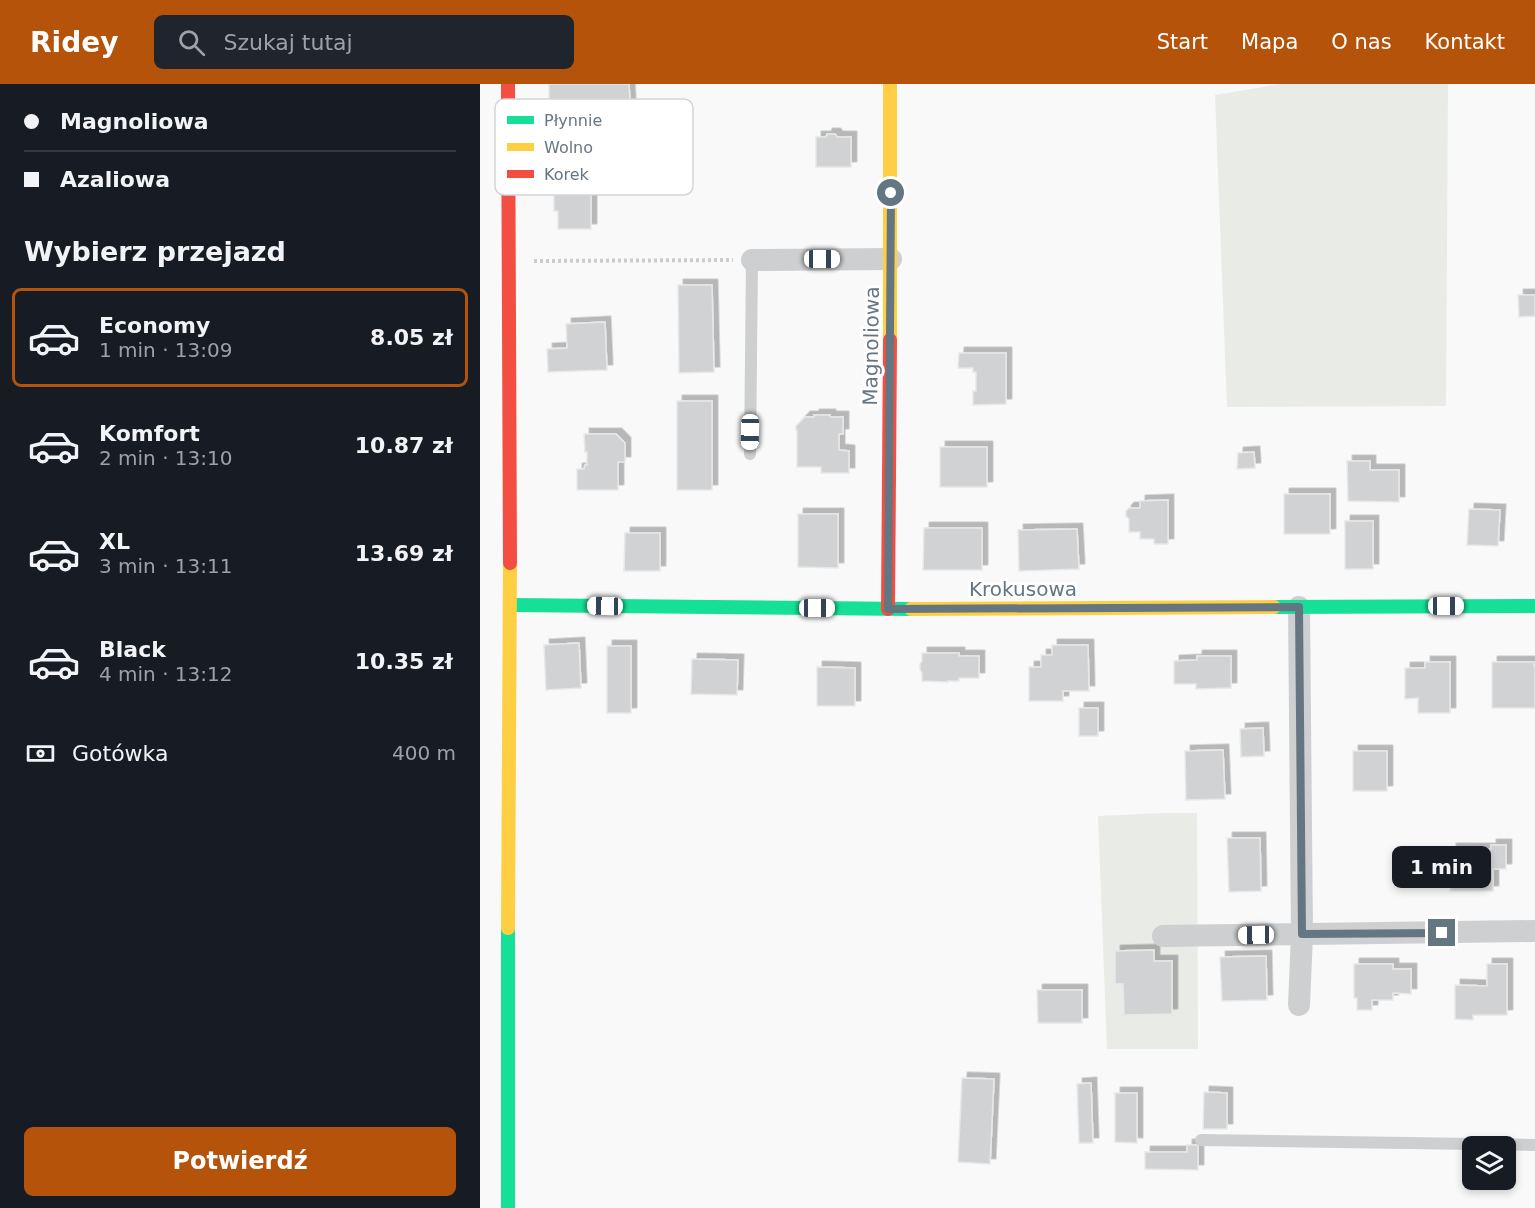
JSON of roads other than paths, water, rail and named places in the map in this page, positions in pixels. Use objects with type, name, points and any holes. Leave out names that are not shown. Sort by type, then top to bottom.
[{"type":"street","name":"Magnoliowa","points":[[888,609],[890,84]]},
{"type":"street","points":[[508,195],[510,605],[508,1208]]},
{"type":"street","points":[[752,260],[891,259]]},
{"type":"street","name":"Krokusowa","points":[[510,605],[888,609],[1535,606]]},
{"type":"street","points":[[1299,607],[1302,934],[1299,1005]]},
{"type":"street","points":[[1163,936],[1535,931]]},
{"type":"lane","points":[[750,454],[752,260]]},
{"type":"lane","points":[[1200,1140],[1535,1145]]}]
